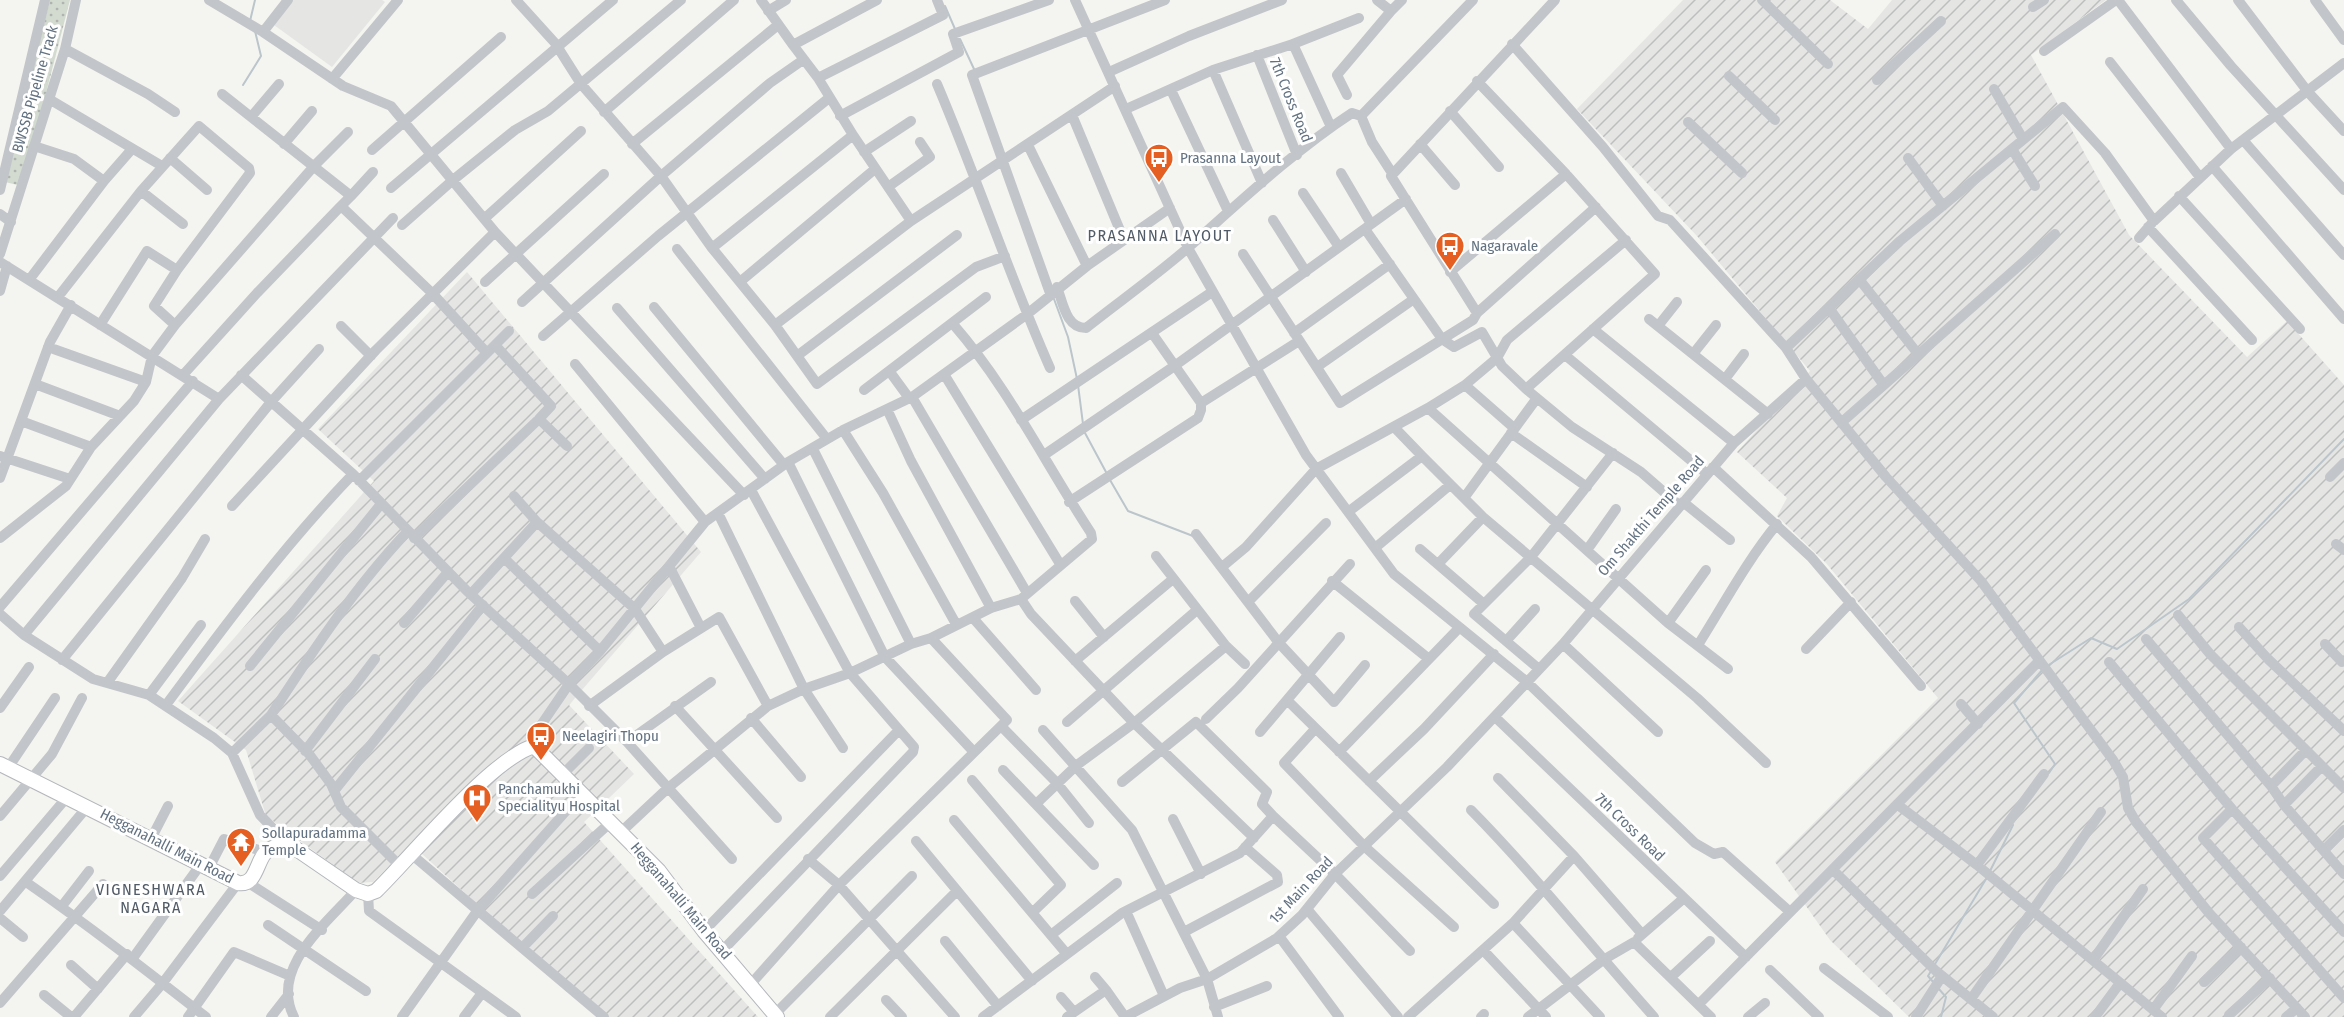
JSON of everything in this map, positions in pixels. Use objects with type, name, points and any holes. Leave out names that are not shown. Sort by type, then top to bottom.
[{"type":"main road","name":"Hegganahalli Main Road","points":[[534,746],[659,871],[704,931],[776,1016]]},
{"type":"main road","points":[[265,852],[286,842],[362,892],[376,891],[512,757],[534,746]]},
{"type":"main road","name":"Hegganahalli Main Road","points":[[4,766],[242,883],[265,852]]},
{"type":"street","points":[[0,190],[3,162],[45,0]]},
{"type":"street","name":"BWSSB Pipeline Track","points":[[0,254],[65,49],[76,0]]},
{"type":"street","points":[[209,0],[352,91],[391,106],[495,232],[747,492],[850,674],[914,747],[913,752],[722,951]]},
{"type":"street","points":[[256,28],[288,0]]},
{"type":"street","points":[[516,0],[557,48],[581,84],[604,112],[661,176],[712,248],[775,325],[817,384],[976,267],[1005,256]]},
{"type":"street","points":[[391,188],[613,0]]},
{"type":"street","points":[[24,635],[219,399],[375,237],[453,180],[515,130],[548,111],[681,0]]},
{"type":"street","points":[[604,112],[734,0]]},
{"type":"street","points":[[761,0],[818,78],[875,170],[911,221]]},
{"type":"street","points":[[768,11],[786,0]]},
{"type":"street","points":[[793,45],[877,0]]},
{"type":"street","points":[[818,78],[943,15],[938,0]]},
{"type":"street","points":[[840,116],[959,52],[957,33],[1049,0]]},
{"type":"street","points":[[1075,0],[1188,248],[1212,292],[1316,469],[1394,574],[1527,682],[1695,843],[1714,855],[1724,852],[1789,911]]},
{"type":"street","points":[[1165,0],[976,73],[1053,291],[1071,324],[1077,328],[1086,328],[1188,248],[1228,211],[1331,127],[1352,113],[1361,116],[1372,142],[1477,313]]},
{"type":"street","points":[[1108,72],[1189,36],[1282,0]]},
{"type":"street","points":[[1377,0],[1391,11]]},
{"type":"street","points":[[1347,95],[1337,75],[1402,0]]},
{"type":"street","points":[[1361,116],[1473,0]]},
{"type":"street","points":[[1392,173],[1555,0]]},
{"type":"street","points":[[1762,0],[1828,64]]},
{"type":"street","points":[[2033,7],[2044,0]]},
{"type":"street","points":[[2044,51],[2117,0],[2231,149]]},
{"type":"street","points":[[2176,0],[2276,116],[2344,190]]},
{"type":"street","points":[[2238,0],[2308,92],[2344,131]]},
{"type":"street","points":[[2315,0],[2344,40]]},
{"type":"street","points":[[332,79],[394,1]]},
{"type":"street","points":[[1126,109],[1213,70],[1293,44],[1359,18]]},
{"type":"street","points":[[1877,80],[1941,21]]},
{"type":"street","points":[[632,144],[778,25]]},
{"type":"street","points":[[372,150],[501,37]]},
{"type":"street","points":[[1293,44],[1331,127]]},
{"type":"street","points":[[1512,44],[1603,147],[1658,216],[1670,220],[1676,226],[1786,348],[1806,379],[1886,477],[1981,581],[2113,760],[2123,777],[2128,808],[2136,822],[2209,913],[2305,1017]]},
{"type":"street","points":[[65,49],[148,94],[175,112]]},
{"type":"street","name":"7th Cross Road","points":[[1257,55],[1297,155]]},
{"type":"street","points":[[522,302],[661,176],[770,83],[803,60]]},
{"type":"street","points":[[2110,62],[2199,176]]},
{"type":"street","points":[[2139,238],[2199,176],[2344,63]]},
{"type":"street","points":[[1213,70],[1262,183]]},
{"type":"street","points":[[1729,76],[1775,120]]},
{"type":"street","points":[[1477,81],[1566,174],[1655,273],[1526,389]]},
{"type":"street","points":[[251,117],[279,84]]},
{"type":"street","points":[[937,84],[976,178],[1026,315],[1050,368]]},
{"type":"street","points":[[775,325],[911,221],[1115,86]]},
{"type":"street","points":[[1994,89],[2023,139]]},
{"type":"street","points":[[1171,90],[1228,211]]},
{"type":"street","points":[[222,94],[315,165],[351,196]]},
{"type":"street","points":[[543,336],[687,212],[829,98]]},
{"type":"street","points":[[49,99],[132,149],[166,162],[207,190]]},
{"type":"street","points":[[1786,348],[1859,279],[1943,206],[2063,108],[2105,153],[2151,224],[2252,340]]},
{"type":"street","points":[[285,144],[312,111]]},
{"type":"street","points":[[1450,111],[1499,167]]},
{"type":"street","points":[[1072,115],[1124,240]]},
{"type":"street","points":[[864,152],[911,121]]},
{"type":"street","points":[[1688,122],[1742,173]]},
{"type":"street","points":[[58,297],[141,191],[199,126],[251,170],[177,270],[154,306],[175,325]]},
{"type":"street","points":[[484,219],[581,131]]},
{"type":"street","points":[[0,538],[66,486],[91,447],[120,416],[146,382],[152,356],[175,325],[315,165],[348,132]]},
{"type":"street","points":[[712,248],[853,135]]},
{"type":"street","points":[[2243,140],[2344,255]]},
{"type":"street","points":[[888,187],[930,157],[920,142]]},
{"type":"street","points":[[1420,144],[1455,185]]},
{"type":"street","points":[[1028,145],[1087,266]]},
{"type":"street","points":[[34,146],[74,159],[104,181]]},
{"type":"street","points":[[29,280],[104,181],[132,149]]},
{"type":"street","points":[[2012,149],[2035,186]]},
{"type":"street","points":[[1908,158],[1943,206]]},
{"type":"street","points":[[2212,166],[2344,319]]},
{"type":"street","points":[[741,282],[875,170]]},
{"type":"street","points":[[0,607],[256,293],[373,172]]},
{"type":"street","points":[[1341,173],[1390,264],[1442,339],[1454,347],[1482,332],[1497,358],[1526,389],[1572,427],[1641,472],[1730,540]]},
{"type":"street","points":[[485,282],[604,174]]},
{"type":"street","points":[[1450,272],[1566,174]]},
{"type":"street","points":[[141,191],[183,224]]},
{"type":"street","points":[[1303,193],[1339,247]]},
{"type":"street","points":[[2179,196],[2300,329]]},
{"type":"street","points":[[1044,455],[1231,326],[1406,199]]},
{"type":"street","points":[[232,753],[270,715],[306,662],[410,535],[551,406],[341,206]]},
{"type":"street","points":[[1243,254],[1340,403],[1473,320],[1477,313],[1596,207]]},
{"type":"street","points":[[534,746],[537,731],[569,684],[600,651],[705,522],[786,463],[843,430],[910,398],[1026,315],[1053,291],[1087,266],[1170,208]]},
{"type":"street","points":[[0,214],[11,222]]},
{"type":"street","points":[[1273,220],[1306,272]]},
{"type":"street","points":[[232,506],[371,356],[495,232]]},
{"type":"street","points":[[1842,422],[2055,234]]},
{"type":"street","points":[[797,356],[957,235]]},
{"type":"street","points":[[1222,567],[1246,547],[1316,469],[1428,408],[1465,385],[1497,358],[1507,340],[1626,240]]},
{"type":"street","points":[[677,249],[827,439]]},
{"type":"street","points":[[100,325],[147,251],[177,270]]},
{"type":"street","points":[[0,291],[3,264],[219,399]]},
{"type":"street","points":[[1069,502],[1198,417],[1201,403],[1256,369],[1390,264]]},
{"type":"street","points":[[1859,279],[1918,354]]},
{"type":"street","points":[[1021,420],[1212,292]]},
{"type":"street","points":[[864,390],[986,297]]},
{"type":"street","points":[[1317,367],[1414,299]]},
{"type":"street","points":[[1658,326],[1677,302]]},
{"type":"street","points":[[0,478],[4,457],[21,421],[48,347],[70,305]]},
{"type":"street","points":[[654,307],[786,463],[885,657],[973,751]]},
{"type":"street","points":[[617,308],[765,479]]},
{"type":"street","points":[[1829,308],[1883,384]]},
{"type":"street","points":[[1649,319],[1768,414]]},
{"type":"street","points":[[532,894],[668,788],[768,706],[804,689],[850,674],[991,608],[1024,596],[1092,539],[1091,533],[1069,502],[1044,455],[977,351],[953,324]]},
{"type":"street","points":[[1693,354],[1716,325]]},
{"type":"street","points":[[341,326],[371,356]]},
{"type":"street","points":[[1593,329],[1734,443]]},
{"type":"street","points":[[166,705],[308,521],[509,331]]},
{"type":"street","points":[[1152,333],[1173,367],[1201,403]]},
{"type":"street","points":[[48,347],[146,382]]},
{"type":"street","points":[[62,660],[271,402],[319,349]]},
{"type":"street","points":[[1725,379],[1744,354]]},
{"type":"street","points":[[1565,355],[1777,524],[1851,602],[1921,686]]},
{"type":"street","points":[[575,364],[705,522]]},
{"type":"street","points":[[890,372],[910,398],[1024,596],[1031,614],[1134,723],[1254,838]]},
{"type":"street","points":[[944,374],[1060,564]]},
{"type":"street","points":[[241,375],[356,478],[448,572],[569,684],[627,742],[732,859]]},
{"type":"street","name":"Om Shakthi Temple Road","points":[[1527,682],[1563,644],[1734,443],[1806,379]]},
{"type":"street","points":[[35,384],[120,416]]},
{"type":"street","points":[[1465,385],[1513,431],[1587,488]]},
{"type":"street","points":[[1464,498],[1537,398]]},
{"type":"street","points":[[1428,408],[1668,623],[1728,669]]},
{"type":"street","points":[[887,409],[911,461],[991,608]]},
{"type":"street","points":[[539,419],[567,446]]},
{"type":"street","points":[[21,421],[91,447]]},
{"type":"street","points":[[1394,427],[1483,517],[1697,698],[1766,763]]},
{"type":"street","points":[[843,430],[883,493],[956,624]]},
{"type":"street","points":[[813,449],[911,644]]},
{"type":"street","points":[[1539,669],[1474,614],[1531,557],[1613,453]]},
{"type":"street","points":[[1348,512],[1422,456]]},
{"type":"street","points":[[4,457],[70,479]]},
{"type":"street","points":[[2330,477],[2344,463]]},
{"type":"street","points":[[1375,548],[1450,485]]},
{"type":"street","points":[[514,496],[537,522],[635,609],[663,652]]},
{"type":"street","points":[[250,666],[381,504]]},
{"type":"street","points":[[1587,550],[1616,509]]},
{"type":"street","points":[[718,513],[804,689],[843,748]]},
{"type":"street","points":[[1438,564],[1483,517]]},
{"type":"street","points":[[471,594],[537,522]]},
{"type":"street","points":[[1249,601],[1326,523]]},
{"type":"street","points":[[1698,645],[1749,560],[1777,524]]},
{"type":"street","points":[[1196,534],[1279,643],[1334,702],[1365,665]]},
{"type":"street","points":[[107,683],[182,578],[205,539]]},
{"type":"street","points":[[1420,549],[1484,604]]},
{"type":"street","points":[[1156,556],[1226,646],[1245,664]]},
{"type":"street","points":[[504,558],[600,651]]},
{"type":"street","points":[[1206,719],[1350,564]]},
{"type":"street","points":[[669,566],[701,628]]},
{"type":"street","points":[[1668,623],[1706,570]]},
{"type":"street","points":[[404,623],[448,572]]},
{"type":"street","points":[[1075,661],[1173,579]]},
{"type":"street","points":[[1332,581],[1429,659]]},
{"type":"street","points":[[1075,601],[1104,637]]},
{"type":"street","points":[[1806,649],[1851,602]]},
{"type":"street","points":[[334,791],[483,605]]},
{"type":"street","points":[[1507,640],[1534,609]]},
{"type":"street","points":[[1067,722],[1197,610]]},
{"type":"street","points":[[0,614],[24,635],[93,679],[148,695],[166,705],[232,753],[260,815],[286,842]]},
{"type":"street","points":[[2178,615],[2210,654],[2344,788]]},
{"type":"street","points":[[589,706],[663,652],[719,617],[768,706]]},
{"type":"street","points":[[972,618],[1036,690]]},
{"type":"street","points":[[148,695],[201,625]]},
{"type":"street","points":[[2239,627],[2268,659],[2344,731]]},
{"type":"street","points":[[1339,752],[1459,628]]},
{"type":"street","points":[[1260,732],[1340,637]]},
{"type":"street","points":[[750,985],[839,885],[1007,720],[931,638]]},
{"type":"street","points":[[2146,639],[2344,874]]},
{"type":"street","points":[[1563,644],[1658,732]]},
{"type":"street","points":[[2325,644],[2343,662]]},
{"type":"street","points":[[1036,804],[1077,765],[1134,723],[1226,646]]},
{"type":"street","points":[[1369,781],[1424,729],[1494,654]]},
{"type":"street","points":[[305,751],[375,658]]},
{"type":"street","points":[[2109,662],[2232,809],[2344,932]]},
{"type":"street","points":[[1699,1004],[1978,723],[2042,666]]},
{"type":"street","points":[[0,708],[29,667]]},
{"type":"street","points":[[627,742],[711,682]]},
{"type":"street","name":"1st Main Road","points":[[1125,1017],[1164,996],[1207,979],[1279,936],[1308,909],[1335,874],[1401,812],[1527,682]]},
{"type":"street","points":[[4,766],[55,698]]},
{"type":"street","points":[[0,816],[52,754],[82,698]]},
{"type":"street","points":[[1287,700],[1494,904]]},
{"type":"street","points":[[1961,704],[1978,723]]},
{"type":"street","points":[[675,706],[777,818]]},
{"type":"street","points":[[270,715],[305,751],[334,791],[341,807],[400,866]]},
{"type":"street","name":"7th Cross Road","points":[[1494,717],[1746,957]]},
{"type":"street","points":[[751,718],[801,777]]},
{"type":"street","points":[[1122,783],[1196,722],[1267,792],[1262,804],[1273,816],[1335,874],[1410,951]]},
{"type":"street","points":[[1001,726],[1057,783],[1089,823]]},
{"type":"street","points":[[1315,729],[1284,763],[1364,846],[1454,927]]},
{"type":"street","points":[[704,931],[898,730]]},
{"type":"street","points":[[1043,730],[1077,765],[1132,830],[1207,979],[1216,1012],[1267,986]]},
{"type":"street","points":[[562,775],[590,748]]},
{"type":"street","points":[[2271,786],[2306,750]]},
{"type":"street","points":[[2284,805],[2322,766]]},
{"type":"street","points":[[1004,770],[1094,865]]},
{"type":"street","points":[[1983,871],[2044,774]]},
{"type":"street","points":[[1498,778],[1574,856],[1671,978],[1711,1017]]},
{"type":"street","points":[[972,780],[1061,885],[1033,912]]},
{"type":"street","points":[[402,1017],[477,910],[582,794]]},
{"type":"street","points":[[0,876],[68,796]]},
{"type":"street","points":[[1898,805],[2032,910],[2162,1017]]},
{"type":"street","points":[[0,911],[88,806]]},
{"type":"street","points":[[151,839],[168,806]]},
{"type":"street","points":[[2232,809],[2202,838],[2344,998]]},
{"type":"street","points":[[1471,810],[1546,889],[1603,960],[1654,1017]]},
{"type":"street","points":[[1971,999],[2101,812]]},
{"type":"street","points":[[983,1017],[1066,953],[1126,911],[1240,853],[1273,816]]},
{"type":"street","points":[[1173,819],[1201,874]]},
{"type":"street","points":[[954,820],[1066,953]]},
{"type":"street","points":[[2324,850],[2344,830]]},
{"type":"street","points":[[44,995],[72,1017],[130,956],[205,866],[224,839],[265,852]]},
{"type":"street","points":[[916,841],[1032,981]]},
{"type":"street","points":[[1184,932],[1278,882],[1277,875],[1245,847]]},
{"type":"street","points":[[411,854],[604,1017]]},
{"type":"street","points":[[1408,1017],[1513,923],[1574,856]]},
{"type":"street","points":[[808,859],[839,885],[955,1017]]},
{"type":"street","points":[[1833,870],[1936,976],[1993,1017]]},
{"type":"street","points":[[62,906],[89,871]]},
{"type":"street","points":[[776,1016],[912,876]]},
{"type":"street","points":[[26,882],[130,956],[192,1013],[206,1017]]},
{"type":"street","points":[[134,1017],[242,883],[322,930]]},
{"type":"street","points":[[1051,935],[1117,883]]},
{"type":"street","points":[[0,1003],[104,884]]},
{"type":"street","points":[[2093,960],[2143,889]]},
{"type":"street","points":[[830,1017],[957,891]]},
{"type":"street","points":[[294,1017],[288,1005],[290,976],[304,946],[362,892],[369,911],[509,1015]]},
{"type":"street","points":[[1528,1017],[1542,1013],[1570,986],[1603,960],[1638,938],[1683,899]]},
{"type":"street","points":[[1308,909],[1398,1017]]},
{"type":"street","points":[[1126,911],[1164,996]]},
{"type":"street","points":[[522,948],[553,916]]},
{"type":"street","points":[[0,918],[23,937]]},
{"type":"street","points":[[1513,923],[1600,1017]]},
{"type":"street","points":[[268,924],[304,946],[366,991]]},
{"type":"street","points":[[1279,936],[1339,1017]]},
{"type":"street","points":[[945,941],[998,1006]]},
{"type":"street","points":[[1671,978],[1710,941]]},
{"type":"street","points":[[2204,982],[2241,947]]},
{"type":"street","points":[[1483,950],[1542,1013]]},
{"type":"street","points":[[192,1013],[234,952],[290,976]]},
{"type":"street","points":[[2152,1010],[2192,956]]},
{"type":"street","points":[[71,965],[98,989]]},
{"type":"street","points":[[1824,968],[1888,1017]]},
{"type":"street","points":[[1770,970],[1813,1015]]},
{"type":"street","points":[[1916,1017],[1936,976]]},
{"type":"street","points":[[1095,977],[1125,1017]]},
{"type":"street","points":[[2229,1015],[2270,978]]},
{"type":"street","points":[[2095,1017],[2120,983]]},
{"type":"street","points":[[1061,997],[1070,1015],[1106,990]]},
{"type":"street","points":[[271,1017],[289,993]]},
{"type":"street","points":[[464,1017],[482,993]]},
{"type":"street","points":[[886,1000],[902,1017]]},
{"type":"street","points":[[1748,1017],[1765,1003]]},
{"type":"street","points":[[2286,1017],[2297,1008]]},
{"type":"shaded area","points":[[50,0],[70,0],[22,186],[5,182]]},
{"type":"shaded area","points":[[293,0],[382,0],[385,2],[332,67],[274,25]]},
{"type":"shaded area","points":[[1683,0],[1830,0],[1868,29],[1892,0],[2106,0],[2031,55],[2129,235],[2247,357],[2287,321],[2344,385],[2344,1017],[1909,1017],[1830,940],[1775,862],[1938,698],[1826,563],[1777,516],[1787,498],[1737,452],[1810,371],[1697,236],[1577,109]]},
{"type":"shaded area","points":[[467,272],[701,552],[569,705],[634,774],[584,822],[758,1017],[602,1017],[411,844],[373,882],[358,883],[266,816],[246,750],[178,701],[374,481],[318,429]]},
{"type":"waterway","points":[[250,21],[255,0]]},
{"type":"waterway","points":[[945,6],[955,29]]},
{"type":"waterway","points":[[243,85],[261,56],[255,31]]},
{"type":"waterway","points":[[960,39],[974,69]]},
{"type":"waterway","points":[[1054,299],[1068,337],[1077,379]]},
{"type":"waterway","points":[[1078,385],[1083,424]]},
{"type":"waterway","points":[[1085,433],[1106,472]]},
{"type":"waterway","points":[[2047,666],[2091,638],[2117,649],[2189,599],[2344,439]]},
{"type":"waterway","points":[[1110,480],[1128,511],[1193,536]]},
{"type":"waterway","points":[[2043,669],[2014,703],[2055,764],[2049,773]]},
{"type":"waterway","points":[[1990,871],[2013,825]]},
{"type":"waterway","points":[[1935,964],[1986,879]]},
{"type":"waterway","points":[[1931,971],[1928,976],[1934,983]]},
{"type":"waterway","points":[[1938,988],[1946,997],[1941,1017]]},
{"type":"place","name":"Prasanna Layout","points":[[1159,184]]},
{"type":"place","name":"Nagaravale","points":[[1450,272]]},
{"type":"place","name":"Neelagiri Thopu","points":[[541,762]]},
{"type":"place","name":"Panchamukhi Specialityu Hospital","points":[[477,824]]},
{"type":"place","name":"Sollapuradamma Temple","points":[[241,868]]},
{"type":"district","name":"PRASANNA LAYOUT","points":[[1160,235]]},
{"type":"district","name":"VIGNESHWARA NAGARA","points":[[151,898]]}]
